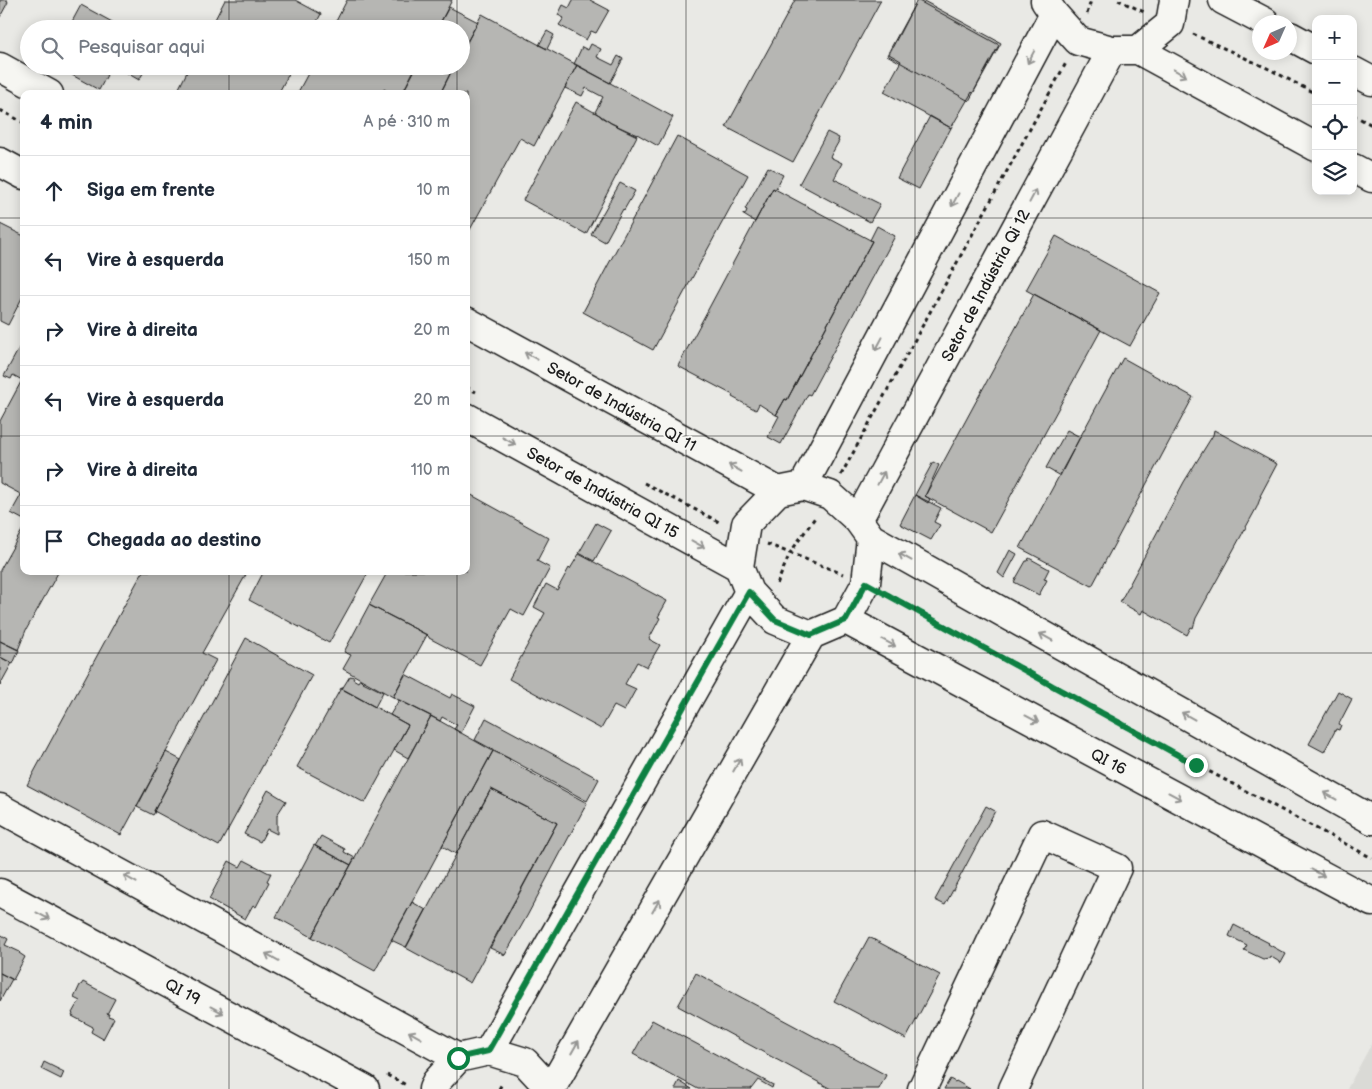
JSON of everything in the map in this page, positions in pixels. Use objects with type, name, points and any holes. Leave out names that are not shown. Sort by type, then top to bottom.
[{"type":"street","points":[[1223,0],[1252,15]]},
{"type":"street","points":[[488,1051],[751,589],[744,535],[746,524],[791,488],[1049,7],[1078,40],[1125,50],[1312,145]]},
{"type":"street","points":[[1125,50],[1172,12]]},
{"type":"street","points":[[1297,40],[1312,48]]},
{"type":"street","name":"Setor de Indústria Qi 12","points":[[865,529],[1125,50]]},
{"type":"street","points":[[0,67],[42,90]]},
{"type":"street","points":[[1357,73],[1372,81]]},
{"type":"street","points":[[0,162],[20,173]]},
{"type":"street","points":[[1357,170],[1372,178]]},
{"type":"street","name":"Setor de Indústria QI 11","points":[[470,323],[791,488],[830,495]]},
{"type":"street","name":"Setor de Indústria QI 15","points":[[470,419],[751,589],[775,620],[811,635]]},
{"type":"street","points":[[830,495],[865,529],[1372,820]]},
{"type":"street","points":[[433,1089],[436,1082],[458,1058],[488,1051],[525,1062],[551,1089],[811,635],[846,620],[866,583],[865,529]]},
{"type":"street","name":"QI 16","points":[[846,620],[1372,902]]},
{"type":"street","points":[[0,808],[458,1058]]},
{"type":"street","points":[[922,1089],[1042,834],[1117,868],[1013,1089]]},
{"type":"street","name":"QI 19","points":[[0,893],[365,1089]]},
{"type":"path","points":[[751,589],[790,553],[830,495],[1078,40],[1091,0]]},
{"type":"path","points":[[1118,0],[1172,12],[1312,92]]},
{"type":"path","points":[[0,110],[20,121]]},
{"type":"path","points":[[1357,117],[1372,125]]},
{"type":"path","points":[[470,389],[483,396]]},
{"type":"path","points":[[643,482],[744,535],[866,583],[1196,765],[1372,858]]},
{"type":"path","points":[[499,1089],[514,1059]]},
{"type":"shaded area","points":[[1372,1043],[1372,1089],[1347,1089]]},
{"type":"building","points":[[0,0],[7,0],[8,2],[0,17]]},
{"type":"building","points":[[225,0],[295,0],[321,14],[318,20],[215,20]]},
{"type":"building","points":[[347,0],[452,0],[442,20],[337,20]]},
{"type":"building","points":[[573,0],[590,0],[609,10],[596,33],[591,31],[586,40],[559,25],[564,18],[558,15],[563,5],[569,8]]},
{"type":"building","points":[[795,0],[881,0],[793,162],[726,127]]},
{"type":"building","points":[[917,0],[922,0],[1001,43],[969,101],[887,55]]},
{"type":"building","points":[[917,0],[999,45],[973,93],[951,128],[884,92],[901,61],[889,54]]},
{"type":"building","points":[[81,5],[108,20],[73,20]]},
{"type":"building","points":[[449,7],[478,22],[470,37],[470,20],[442,20]]},
{"type":"building","points":[[482,14],[577,65],[534,146],[520,138],[470,230],[470,90],[442,90],[450,75],[470,75],[470,36]]},
{"type":"building","points":[[547,31],[554,35],[547,49],[539,45]]},
{"type":"building","points":[[591,44],[601,49],[597,57],[613,65],[618,56],[623,59],[610,83],[574,64],[582,47],[588,50]]},
{"type":"building","points":[[577,65],[673,117],[658,146],[637,134],[611,123],[595,112],[603,97],[586,88],[582,96],[565,88]]},
{"type":"building","points":[[72,75],[107,75],[99,90]]},
{"type":"building","points":[[130,75],[142,75],[139,80]]},
{"type":"building","points":[[186,75],[288,75],[280,90],[178,90]]},
{"type":"building","points":[[307,75],[412,75],[404,90],[299,90]]},
{"type":"building","points":[[412,75],[450,75],[442,90],[404,90]]},
{"type":"building","points":[[576,102],[637,136],[586,234],[523,200]]},
{"type":"building","points":[[930,116],[951,128],[919,189],[897,178]]},
{"type":"building","points":[[827,132],[839,138],[830,157],[842,163],[834,179],[880,204],[870,222],[799,184]]},
{"type":"building","points":[[677,136],[748,175],[653,350],[583,312]]},
{"type":"building","points":[[768,167],[783,175],[775,190],[773,188],[755,222],[742,214],[745,215],[747,210],[745,209]]},
{"type":"building","points":[[620,183],[635,191],[605,242],[591,234]]},
{"type":"building","points":[[773,188],[872,241],[787,400],[785,399],[776,415],[759,404],[756,410],[732,397],[733,395],[678,366]]},
{"type":"building","points":[[0,224],[20,234],[20,302],[8,325],[0,321]]},
{"type":"building","points":[[877,226],[895,236],[810,395],[808,394],[781,444],[768,437],[779,416],[776,415],[785,399],[787,400],[872,241],[870,240]]},
{"type":"building","points":[[1056,236],[1160,293],[1130,346],[1026,290]]},
{"type":"building","points":[[1034,294],[1101,330],[991,532],[925,496]]},
{"type":"building","points":[[20,346],[20,379],[13,375],[11,379],[4,376]]},
{"type":"building","points":[[1123,358],[1193,397],[1092,586],[1020,548]]},
{"type":"building","points":[[20,384],[20,494],[0,483],[0,421]]},
{"type":"building","points":[[1067,430],[1080,437],[1060,476],[1046,468]]},
{"type":"building","points":[[1214,430],[1277,464],[1260,496],[1257,507],[1196,618],[1193,628],[1191,627],[1187,635],[1143,610],[1141,614],[1120,602],[1184,482],[1213,435]]},
{"type":"building","points":[[933,462],[939,465],[925,496],[930,499],[928,503],[915,495]]},
{"type":"building","points":[[470,494],[549,538],[537,561],[550,568],[524,616],[511,609],[480,665],[369,605],[386,575],[470,575]]},
{"type":"building","points":[[915,495],[941,508],[934,522],[940,525],[931,540],[900,524]]},
{"type":"building","points":[[20,497],[20,518],[11,513]]},
{"type":"building","points":[[596,523],[611,531],[594,561],[579,553]]},
{"type":"building","points":[[20,534],[20,575],[57,575],[26,630],[18,650],[0,641],[0,570]]},
{"type":"building","points":[[1010,550],[1017,554],[1004,578],[998,573]]},
{"type":"building","points":[[579,554],[667,601],[649,639],[660,645],[647,667],[637,662],[625,684],[636,689],[624,711],[614,706],[601,729],[509,679],[545,613],[534,607],[546,584],[557,590]]},
{"type":"building","points":[[1029,558],[1049,569],[1044,579],[1047,580],[1039,595],[1014,582]]},
{"type":"building","points":[[141,575],[246,575],[202,653],[216,660],[121,835],[27,785]]},
{"type":"building","points":[[262,575],[367,575],[329,643],[249,600]]},
{"type":"building","points":[[369,605],[427,635],[393,697],[343,669],[351,655],[344,652]]},
{"type":"building","points":[[246,638],[312,675],[219,846],[154,811]]},
{"type":"building","points":[[0,641],[19,650],[13,664],[0,657]]},
{"type":"building","points":[[0,657],[12,663],[0,685]]},
{"type":"building","points":[[405,674],[450,698],[452,694],[475,706],[461,733],[454,729],[457,725],[442,717],[440,721],[393,697]]},
{"type":"building","points":[[350,676],[354,677],[353,679],[358,682],[360,679],[383,692],[375,707],[342,689]]},
{"type":"building","points":[[341,688],[408,725],[365,803],[297,767]]},
{"type":"building","points":[[1338,691],[1352,699],[1339,724],[1341,725],[1339,730],[1336,729],[1324,752],[1309,744]]},
{"type":"building","points":[[399,700],[431,716],[408,758],[394,750],[408,725],[390,715]]},
{"type":"building","points":[[431,716],[493,751],[375,971],[312,937]]},
{"type":"building","points":[[486,718],[599,779],[587,801],[475,740]]},
{"type":"building","points":[[493,751],[587,803],[505,955],[490,948],[557,823],[491,789],[456,854],[442,846]]},
{"type":"building","points":[[166,752],[181,760],[153,815],[137,807]]},
{"type":"building","points":[[491,789],[557,823],[470,983],[406,948]]},
{"type":"building","points":[[268,790],[286,801],[277,815],[277,834],[267,829],[260,842],[244,834]]},
{"type":"building","points":[[986,806],[995,811],[945,905],[935,900]]},
{"type":"building","points":[[321,836],[345,849],[344,852],[355,858],[351,865],[315,846]]},
{"type":"building","points":[[314,845],[351,865],[312,937],[276,917]]},
{"type":"building","points":[[244,860],[271,873],[267,881],[269,882],[256,907],[253,905],[245,919],[209,899],[229,861],[240,867]]},
{"type":"building","points":[[412,902],[426,910],[406,947],[391,940]]},
{"type":"building","points":[[1234,925],[1286,954],[1281,963],[1270,956],[1263,959],[1244,950],[1247,945],[1229,936]]},
{"type":"building","points":[[0,934],[8,939],[5,945],[20,952],[25,957],[13,980],[0,973]]},
{"type":"building","points":[[869,937],[940,975],[906,1039],[834,1001]]},
{"type":"building","points":[[0,973],[12,979],[0,1001]]},
{"type":"building","points":[[696,973],[886,1075],[879,1089],[831,1089],[678,1006]]},
{"type":"building","points":[[83,982],[115,999],[107,1014],[114,1018],[103,1039],[91,1032],[93,1027],[72,1016],[80,1001],[74,998]]},
{"type":"building","points":[[652,1020],[773,1085],[772,1088],[758,1080],[751,1089],[698,1089],[633,1054]]},
{"type":"building","points":[[44,1062],[64,1072],[61,1079],[41,1069]]},
{"type":"building","points":[[950,1079],[956,1081],[970,1089],[944,1089]]},
{"type":"building","points":[[679,1081],[692,1089],[675,1089]]},
{"type":"route","points":[[458,1058],[488,1051],[749,592],[775,620],[811,635],[846,620],[866,583],[1196,765]]}]
